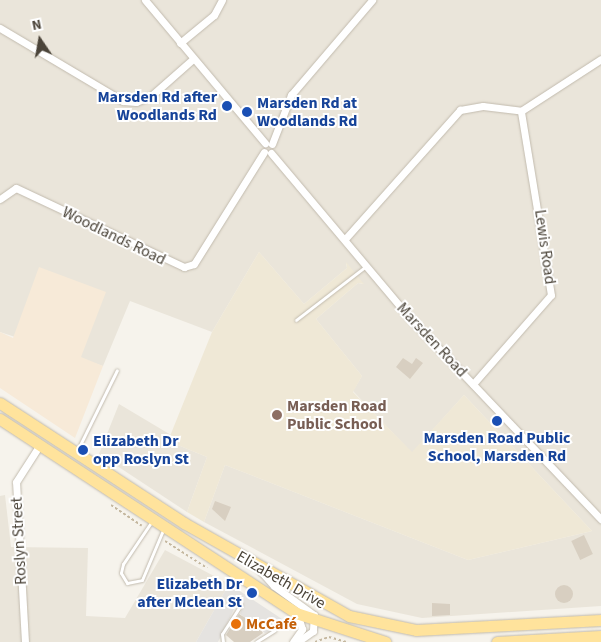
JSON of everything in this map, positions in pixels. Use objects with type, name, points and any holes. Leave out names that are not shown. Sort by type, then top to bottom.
[{"type":"main road","name":"Elizabeth Drive","points":[[0,403],[76,454],[257,567],[325,605],[395,629],[439,630],[601,620]]},
{"type":"main road","name":"Elizabeth Drive","points":[[0,419],[164,529],[296,613],[314,621],[386,642]]},
{"type":"main road","points":[[496,642],[601,636]]},
{"type":"street","points":[[145,0],[192,59],[269,144]]},
{"type":"street","points":[[180,43],[214,15],[222,0]]},
{"type":"street","points":[[267,153],[269,144],[291,95],[372,0]]},
{"type":"street","points":[[0,28],[123,101],[136,102],[151,96],[192,59]]},
{"type":"street","points":[[345,240],[460,110],[484,106],[520,111],[601,58]]},
{"type":"street","name":"Lewis Road","points":[[473,384],[551,295],[520,111]]},
{"type":"street","name":"Marsden Road","points":[[267,153],[473,384],[601,518]]},
{"type":"street","name":"Woodlands Road","points":[[0,199],[16,188],[184,267],[194,264],[267,153]]},
{"type":"street","name":"Roslyn Street","points":[[25,642],[16,482],[39,446]]},
{"type":"street","points":[[257,567],[274,586],[309,608],[314,621],[313,631],[297,642]]},
{"type":"street","points":[[293,642],[302,628],[296,613]]},
{"type":"lane","points":[[296,320],[367,266]]},
{"type":"lane","points":[[76,454],[117,370]]},
{"type":"lane","points":[[152,521],[123,564],[121,573],[127,582],[142,580],[164,529]]},
{"type":"lane","points":[[223,642],[222,634],[241,605]]},
{"type":"lane","points":[[256,642],[275,630]]},
{"type":"path","points":[[315,642],[328,637],[346,642]]},
{"type":"shaded area","points":[[0,0],[601,0],[601,606],[422,618],[357,604],[204,522],[225,465],[468,560],[592,531],[464,395],[412,453],[353,391],[362,376],[316,319],[358,283],[363,284],[346,263],[347,268],[304,304],[259,252],[212,332],[130,301],[103,366],[0,332]]},
{"type":"shaded area","name":"Marsden Road Public School","points":[[259,252],[304,304],[347,268],[346,262],[364,284],[358,283],[316,319],[362,376],[353,392],[412,452],[464,395],[592,531],[468,560],[225,465],[204,522],[187,512],[207,457],[168,441],[212,332]]},
{"type":"shaded area","points":[[39,267],[106,292],[81,357],[103,366],[75,438],[0,388],[0,332],[13,338]]},
{"type":"shaded area","points":[[119,404],[171,435],[168,441],[207,457],[187,512],[99,454]]},
{"type":"shaded area","points":[[5,495],[11,547],[88,548],[86,616],[125,618],[165,550],[229,584],[196,642],[0,642],[0,496]]},
{"type":"shaded area","points":[[229,584],[282,619],[286,629],[265,633],[240,614],[242,609],[236,605],[218,642],[196,642]]},
{"type":"building","points":[[403,358],[412,364],[416,358],[423,363],[410,379],[396,367]]},
{"type":"building","points":[[215,501],[231,507],[225,521],[212,509]]},
{"type":"building","points":[[584,535],[593,554],[580,560],[571,541]]},
{"type":"building","points":[[564,585],[570,588],[573,594],[570,600],[564,603],[558,600],[555,594],[558,588]]},
{"type":"building","points":[[432,603],[450,604],[450,615],[432,616]]},
{"type":"building","points":[[239,614],[257,625],[263,633],[250,642],[234,642],[226,635]]},
{"type":"place","name":"Marsden Rd after Woodlands Rd","points":[[227,106]]},
{"type":"place","name":"Marsden Rd at Woodlands Rd","points":[[247,112]]},
{"type":"place","name":"Marsden Road Public School","points":[[277,415]]},
{"type":"place","name":"Marsden Road Public School, Marsden Rd","points":[[497,421]]},
{"type":"place","name":"Elizabeth Dr opp Roslyn St","points":[[83,450]]},
{"type":"place","name":"Elizabeth Dr after Mclean St","points":[[252,593]]},
{"type":"place","name":"McCafé","points":[[236,624]]}]
